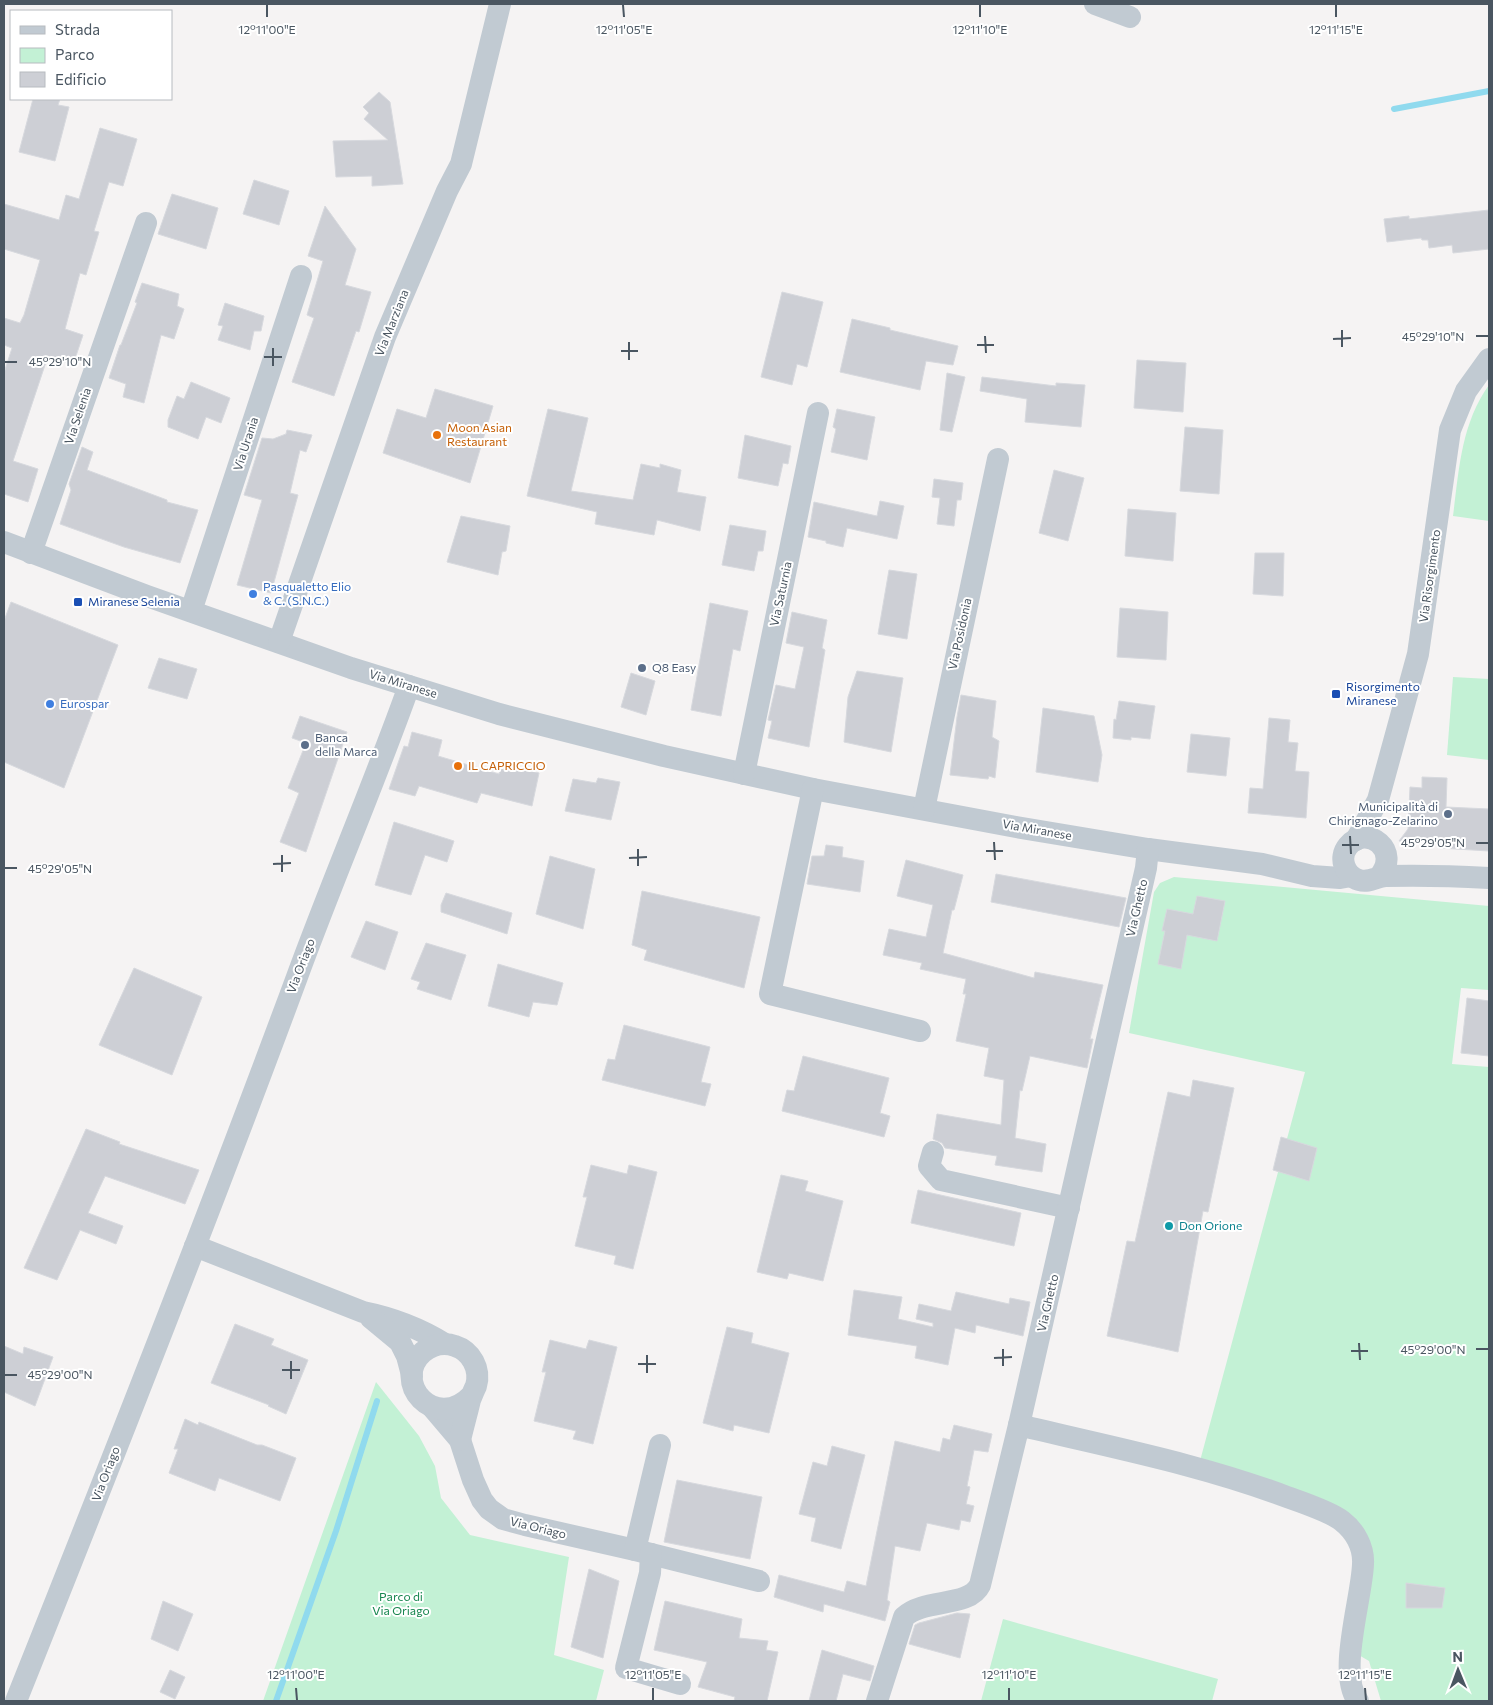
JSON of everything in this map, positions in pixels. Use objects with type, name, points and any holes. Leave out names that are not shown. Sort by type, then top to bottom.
[{"type":"street","name":"Via Marziana","points":[[279,642],[385,337],[461,164],[500,4]]},
{"type":"street","points":[[1095,4],[1130,16]]},
{"type":"street","name":"Via Selenia","points":[[31,553],[146,223]]},
{"type":"street","name":"Via Urania","points":[[191,611],[301,276]]},
{"type":"street","name":"Via Risorgimento","points":[[1384,849],[1377,826],[1378,800],[1420,641],[1450,430],[1466,392],[1489,359]]},
{"type":"street","name":"Via Saturnia","points":[[744,774],[818,413]]},
{"type":"street","name":"Via Posidonia","points":[[924,809],[998,459]]},
{"type":"street","name":"Via Miranese","points":[[4,542],[351,668],[499,714],[664,756],[813,789],[1148,848],[1262,864],[1312,876],[1340,878],[1351,876],[1363,881],[1379,877],[1426,874],[1489,878]]},
{"type":"street","name":"Via Oriago","points":[[16,1701],[195,1246],[409,686]]},
{"type":"street","points":[[813,789],[770,994],[920,1031]]},
{"type":"street","name":"Via Risorgimento","points":[[1350,846],[1378,800]]},
{"type":"street","name":"Via Miranese","points":[[1262,864],[1313,864],[1334,859],[1350,846],[1366,838],[1384,849],[1398,864],[1426,874]]},
{"type":"street","points":[[1350,846],[1344,866],[1351,876]]},
{"type":"street","name":"Via Ghetto","points":[[877,1701],[904,1616],[922,1606],[969,1597],[979,1588],[1069,1208],[1142,883],[1148,848]]},
{"type":"street","points":[[1379,877],[1387,864],[1384,849]]},
{"type":"street","points":[[933,1152],[929,1166],[941,1180],[1069,1208]]},
{"type":"street","name":"Via Oriago","points":[[195,1246],[363,1312],[410,1325],[446,1344],[463,1349],[475,1365],[477,1375],[476,1385],[460,1440]]},
{"type":"street","name":"Via Oriago","points":[[363,1312],[400,1342],[407,1356],[413,1386],[417,1395],[432,1407],[460,1440],[473,1480],[482,1500],[495,1514],[514,1523],[759,1581]]},
{"type":"street","points":[[412,1375],[414,1364],[428,1348],[446,1344]]},
{"type":"street","points":[[432,1407],[445,1409],[455,1407],[472,1395]]},
{"type":"street","points":[[1019,1425],[1212,1472],[1305,1503],[1342,1521],[1360,1543],[1363,1563],[1350,1654],[1352,1694],[1358,1701]]},
{"type":"street","points":[[660,1445],[643,1552],[650,1573],[626,1668],[680,1684]]},
{"type":"green space","points":[[1489,385],[1489,521],[1453,516],[1467,431],[1472,415]]},
{"type":"green space","points":[[1453,677],[1489,679],[1489,760],[1447,755]]},
{"type":"green space","points":[[1174,877],[1489,906],[1489,990],[1461,988],[1452,1064],[1489,1067],[1489,1701],[1381,1701],[1369,1661],[1357,1654],[1363,1536],[1197,1472],[1305,1072],[1129,1033],[1154,892],[1160,883]]},
{"type":"green space","name":"Parco di Via Oriago","points":[[376,1382],[419,1436],[435,1466],[441,1498],[470,1535],[569,1557],[554,1655],[604,1670],[596,1701],[263,1701]]},
{"type":"green space","points":[[1003,1619],[1218,1679],[1212,1701],[981,1701]]},
{"type":"building","points":[[379,92],[390,102],[403,184],[372,186],[372,176],[336,177],[333,141],[388,140],[364,119],[369,113],[363,107]]},
{"type":"building","points":[[33,100],[60,100],[58,105],[69,107],[55,161],[19,152]]},
{"type":"building","points":[[100,128],[137,139],[123,186],[109,182],[94,231],[99,232],[86,275],[80,273],[65,329],[83,335],[73,365],[48,356],[13,461],[38,469],[28,502],[4,494],[4,373],[12,348],[4,345],[4,318],[20,323],[40,260],[4,249],[4,204],[59,220],[66,195],[79,199]]},
{"type":"building","points":[[254,180],[289,191],[279,225],[243,214]]},
{"type":"building","points":[[172,194],[218,208],[206,249],[158,234]]},
{"type":"building","points":[[325,206],[356,249],[345,285],[371,292],[359,332],[356,331],[334,396],[292,382],[314,318],[307,315],[323,261],[308,256]]},
{"type":"building","points":[[1489,210],[1489,249],[1453,253],[1452,245],[1429,248],[1428,240],[1422,240],[1421,238],[1387,242],[1384,219],[1409,216],[1409,219]]},
{"type":"building","points":[[142,283],[179,294],[177,306],[184,309],[174,339],[161,335],[144,403],[123,397],[126,384],[109,378],[137,303],[135,302]]},
{"type":"building","points":[[782,292],[823,302],[807,367],[797,364],[792,385],[761,377]]},
{"type":"building","points":[[225,303],[264,316],[261,331],[254,331],[250,350],[218,340],[223,326],[218,325]]},
{"type":"building","points":[[852,319],[958,346],[953,365],[926,361],[920,390],[840,372]]},
{"type":"building","points":[[1137,360],[1186,363],[1183,412],[1134,408]]},
{"type":"building","points":[[947,373],[965,377],[952,432],[940,430]]},
{"type":"building","points":[[982,377],[1056,386],[1056,383],[1085,385],[1081,427],[1025,422],[1027,399],[980,391]]},
{"type":"building","points":[[191,382],[230,398],[221,423],[206,417],[198,439],[168,427],[168,420],[177,396],[184,399]]},
{"type":"building","name":"Moon Asian Restaurant","points":[[435,389],[493,406],[470,483],[383,453],[397,409],[426,418]]},
{"type":"building","points":[[548,409],[588,418],[571,491],[633,500],[641,464],[660,468],[660,464],[681,470],[677,492],[706,497],[700,531],[657,520],[654,535],[595,524],[597,512],[527,496]]},
{"type":"building","points":[[837,409],[875,417],[867,460],[831,452],[836,429],[833,427]]},
{"type":"building","points":[[1185,427],[1223,430],[1219,494],[1180,491]]},
{"type":"building","points":[[287,430],[312,435],[306,452],[300,450],[290,493],[298,495],[271,593],[237,585],[262,500],[244,495],[262,438],[273,439],[286,434]]},
{"type":"building","points":[[745,435],[791,446],[788,464],[783,463],[778,486],[738,478]]},
{"type":"building","points":[[82,447],[93,452],[87,470],[167,500],[167,502],[198,510],[180,563],[124,547],[60,524],[71,490],[69,484]]},
{"type":"building","points":[[1054,470],[1084,478],[1068,541],[1039,533]]},
{"type":"building","points":[[934,479],[963,483],[961,500],[957,500],[954,526],[937,524],[940,498],[932,497]]},
{"type":"building","points":[[880,501],[904,506],[897,539],[847,528],[843,547],[808,537],[814,502],[877,516]]},
{"type":"building","points":[[1128,509],[1176,513],[1173,561],[1125,556]]},
{"type":"building","points":[[461,516],[510,526],[506,551],[502,552],[498,575],[447,562]]},
{"type":"building","points":[[730,525],[766,531],[763,551],[758,551],[754,571],[722,565]]},
{"type":"building","points":[[1255,553],[1284,553],[1283,596],[1253,594]]},
{"type":"building","points":[[889,570],[917,574],[907,639],[878,634]]},
{"type":"building","name":"Eurospar","points":[[11,602],[118,645],[64,788],[4,762],[4,621]]},
{"type":"building","points":[[710,603],[748,611],[740,651],[733,649],[721,716],[691,710]]},
{"type":"building","points":[[1120,608],[1168,612],[1166,660],[1117,657]]},
{"type":"building","points":[[792,612],[827,620],[822,648],[825,650],[809,747],[768,738],[772,721],[768,720],[776,685],[795,689],[804,647],[786,643]]},
{"type":"building","points":[[159,658],[197,669],[187,699],[148,688]]},
{"type":"building","points":[[857,671],[903,678],[891,752],[844,742],[848,697]]},
{"type":"building","points":[[631,673],[655,681],[646,715],[621,707]]},
{"type":"building","points":[[961,695],[996,701],[992,737],[999,741],[995,778],[989,776],[988,779],[950,775]]},
{"type":"building","points":[[1119,701],[1155,706],[1150,739],[1131,737],[1131,740],[1113,738],[1114,719],[1116,720]]},
{"type":"building","points":[[1043,708],[1094,716],[1102,755],[1098,782],[1036,772]]},
{"type":"building","points":[[300,716],[347,732],[306,852],[280,842],[299,793],[288,788],[306,743],[292,738]]},
{"type":"building","points":[[1269,718],[1290,720],[1288,742],[1298,743],[1295,771],[1309,772],[1306,818],[1248,813],[1250,788],[1263,789]]},
{"type":"building","points":[[412,732],[442,740],[438,756],[499,774],[502,764],[539,773],[532,806],[481,793],[477,803],[419,786],[415,796],[389,789],[404,746],[408,747]]},
{"type":"building","points":[[1191,734],[1230,738],[1226,776],[1187,772]]},
{"type":"building","name":"Municipalità di Chirignago-Zelarino","points":[[1422,777],[1447,778],[1446,807],[1489,809],[1489,851],[1439,848],[1436,844],[1428,842],[1399,841],[1408,829],[1410,787],[1422,788]]},
{"type":"building","points":[[598,778],[620,782],[611,820],[565,811],[573,779],[596,783]]},
{"type":"building","points":[[394,822],[454,841],[447,862],[425,855],[411,895],[375,885]]},
{"type":"building","points":[[826,845],[843,847],[842,857],[864,861],[860,892],[807,884],[812,856],[824,856]]},
{"type":"building","points":[[550,856],[595,869],[583,929],[536,914]]},
{"type":"building","points":[[906,860],[963,875],[954,910],[952,910],[943,953],[1034,978],[1035,972],[1103,985],[1090,1039],[1093,1039],[1087,1068],[1030,1056],[1022,1091],[1020,1090],[1015,1138],[1046,1144],[1042,1172],[995,1165],[997,1156],[945,1148],[942,1143],[933,1139],[937,1114],[1001,1125],[1004,1080],[984,1076],[989,1048],[956,1041],[966,994],[963,994],[966,979],[920,969],[922,963],[883,955],[889,929],[926,937],[933,905],[897,896]]},
{"type":"building","points":[[996,874],[1126,898],[1119,927],[991,902]]},
{"type":"building","points":[[642,891],[760,917],[744,988],[644,960],[647,950],[632,945]]},
{"type":"building","points":[[446,893],[512,913],[507,934],[441,912],[441,905]]},
{"type":"building","points":[[1197,896],[1225,901],[1217,941],[1187,935],[1181,969],[1158,964],[1165,931],[1162,931],[1167,909],[1193,914]]},
{"type":"building","points":[[366,921],[398,932],[385,970],[351,957]]},
{"type":"building","points":[[426,943],[466,955],[451,1000],[417,989],[420,982],[411,979]]},
{"type":"building","points":[[498,964],[563,983],[557,1005],[533,1002],[529,1017],[488,1006]]},
{"type":"building","points":[[134,968],[202,997],[172,1075],[99,1045]]},
{"type":"building","points":[[1467,998],[1489,1001],[1489,1056],[1461,1053]]},
{"type":"building","points":[[624,1025],[710,1047],[701,1082],[711,1084],[705,1106],[602,1080],[608,1059],[615,1060]]},
{"type":"building","points":[[803,1056],[889,1078],[880,1113],[890,1116],[884,1137],[782,1111],[787,1090],[794,1091]]},
{"type":"building","name":"Don Orione","points":[[1193,1080],[1234,1088],[1208,1212],[1203,1211],[1178,1352],[1107,1336],[1127,1241],[1135,1242],[1168,1092],[1190,1097]]},
{"type":"building","points":[[86,1129],[120,1142],[119,1144],[199,1170],[185,1204],[105,1176],[88,1213],[123,1226],[116,1244],[80,1230],[57,1280],[24,1268]]},
{"type":"building","points":[[1281,1137],[1317,1148],[1309,1181],[1273,1170]]},
{"type":"building","points":[[591,1165],[627,1174],[629,1165],[657,1172],[633,1269],[614,1264],[616,1256],[575,1246],[587,1197],[583,1197]]},
{"type":"building","points":[[781,1175],[808,1181],[805,1191],[843,1201],[823,1281],[789,1273],[787,1279],[757,1272]]},
{"type":"building","points":[[918,1190],[1021,1213],[1014,1246],[911,1223]]},
{"type":"building","points":[[854,1290],[902,1297],[898,1319],[933,1327],[933,1323],[916,1319],[919,1304],[951,1311],[956,1292],[1009,1304],[1010,1298],[1030,1302],[1023,1336],[976,1325],[975,1333],[955,1328],[948,1365],[915,1358],[917,1346],[848,1335]]},
{"type":"building","points":[[235,1324],[274,1339],[271,1345],[308,1360],[286,1414],[269,1405],[211,1383]]},
{"type":"building","points":[[727,1327],[753,1333],[751,1343],[789,1353],[769,1433],[734,1425],[733,1431],[703,1423]]},
{"type":"building","points":[[550,1340],[586,1349],[589,1340],[617,1347],[593,1444],[573,1439],[576,1431],[534,1421],[546,1372],[542,1372]]},
{"type":"building","points":[[4,1346],[23,1354],[24,1347],[53,1357],[35,1406],[4,1392]]},
{"type":"building","points":[[185,1419],[198,1425],[199,1422],[296,1458],[280,1501],[219,1478],[215,1491],[169,1473],[178,1449],[174,1449]]},
{"type":"building","points":[[954,1425],[992,1434],[988,1452],[974,1450],[967,1486],[970,1487],[966,1504],[974,1506],[970,1522],[961,1520],[959,1530],[927,1523],[920,1551],[895,1546],[887,1600],[890,1602],[885,1621],[824,1604],[823,1612],[774,1597],[779,1575],[844,1592],[847,1581],[866,1586],[895,1441],[940,1452],[943,1438],[950,1440]]},
{"type":"building","points":[[832,1446],[865,1455],[841,1549],[811,1541],[816,1518],[799,1514],[813,1462],[827,1466]]},
{"type":"building","points":[[677,1480],[762,1497],[750,1559],[664,1542]]},
{"type":"building","points":[[589,1569],[619,1581],[603,1658],[571,1647]]},
{"type":"building","points":[[1406,1583],[1445,1588],[1442,1608],[1406,1608]]},
{"type":"building","points":[[163,1601],[193,1614],[178,1651],[151,1639]]},
{"type":"building","points":[[665,1601],[742,1619],[739,1638],[768,1641],[766,1650],[778,1652],[767,1701],[734,1701],[735,1697],[698,1687],[707,1662],[654,1650]]},
{"type":"building","points":[[957,1613],[970,1614],[960,1658],[909,1644],[915,1625]]},
{"type":"building","points":[[822,1650],[874,1666],[870,1681],[843,1674],[836,1701],[809,1701]]},
{"type":"building","points":[[170,1670],[185,1677],[175,1699],[160,1692]]},
{"type":"waterway","points":[[1394,109],[1489,91]]},
{"type":"waterway","points":[[276,1701],[336,1531],[377,1401]]},
{"type":"place","name":"Moon Asian Restaurant","points":[[437,435]]},
{"type":"place","name":"Pasqualetto Elio & C. (S.N.C.)","points":[[253,594]]},
{"type":"place","name":"Miranese Selenia","points":[[78,602]]},
{"type":"place","name":"Q8 Easy","points":[[642,668]]},
{"type":"place","name":"Risorgimento Miranese","points":[[1336,694]]},
{"type":"place","name":"Eurospar","points":[[50,704]]},
{"type":"place","name":"Banca della Marca","points":[[305,745]]},
{"type":"place","name":"IL CAPRICCIO","points":[[458,766]]},
{"type":"place","name":"Municipalità di Chirignago-Zelarino","points":[[1448,814]]},
{"type":"place","name":"Don Orione","points":[[1169,1226]]}]
